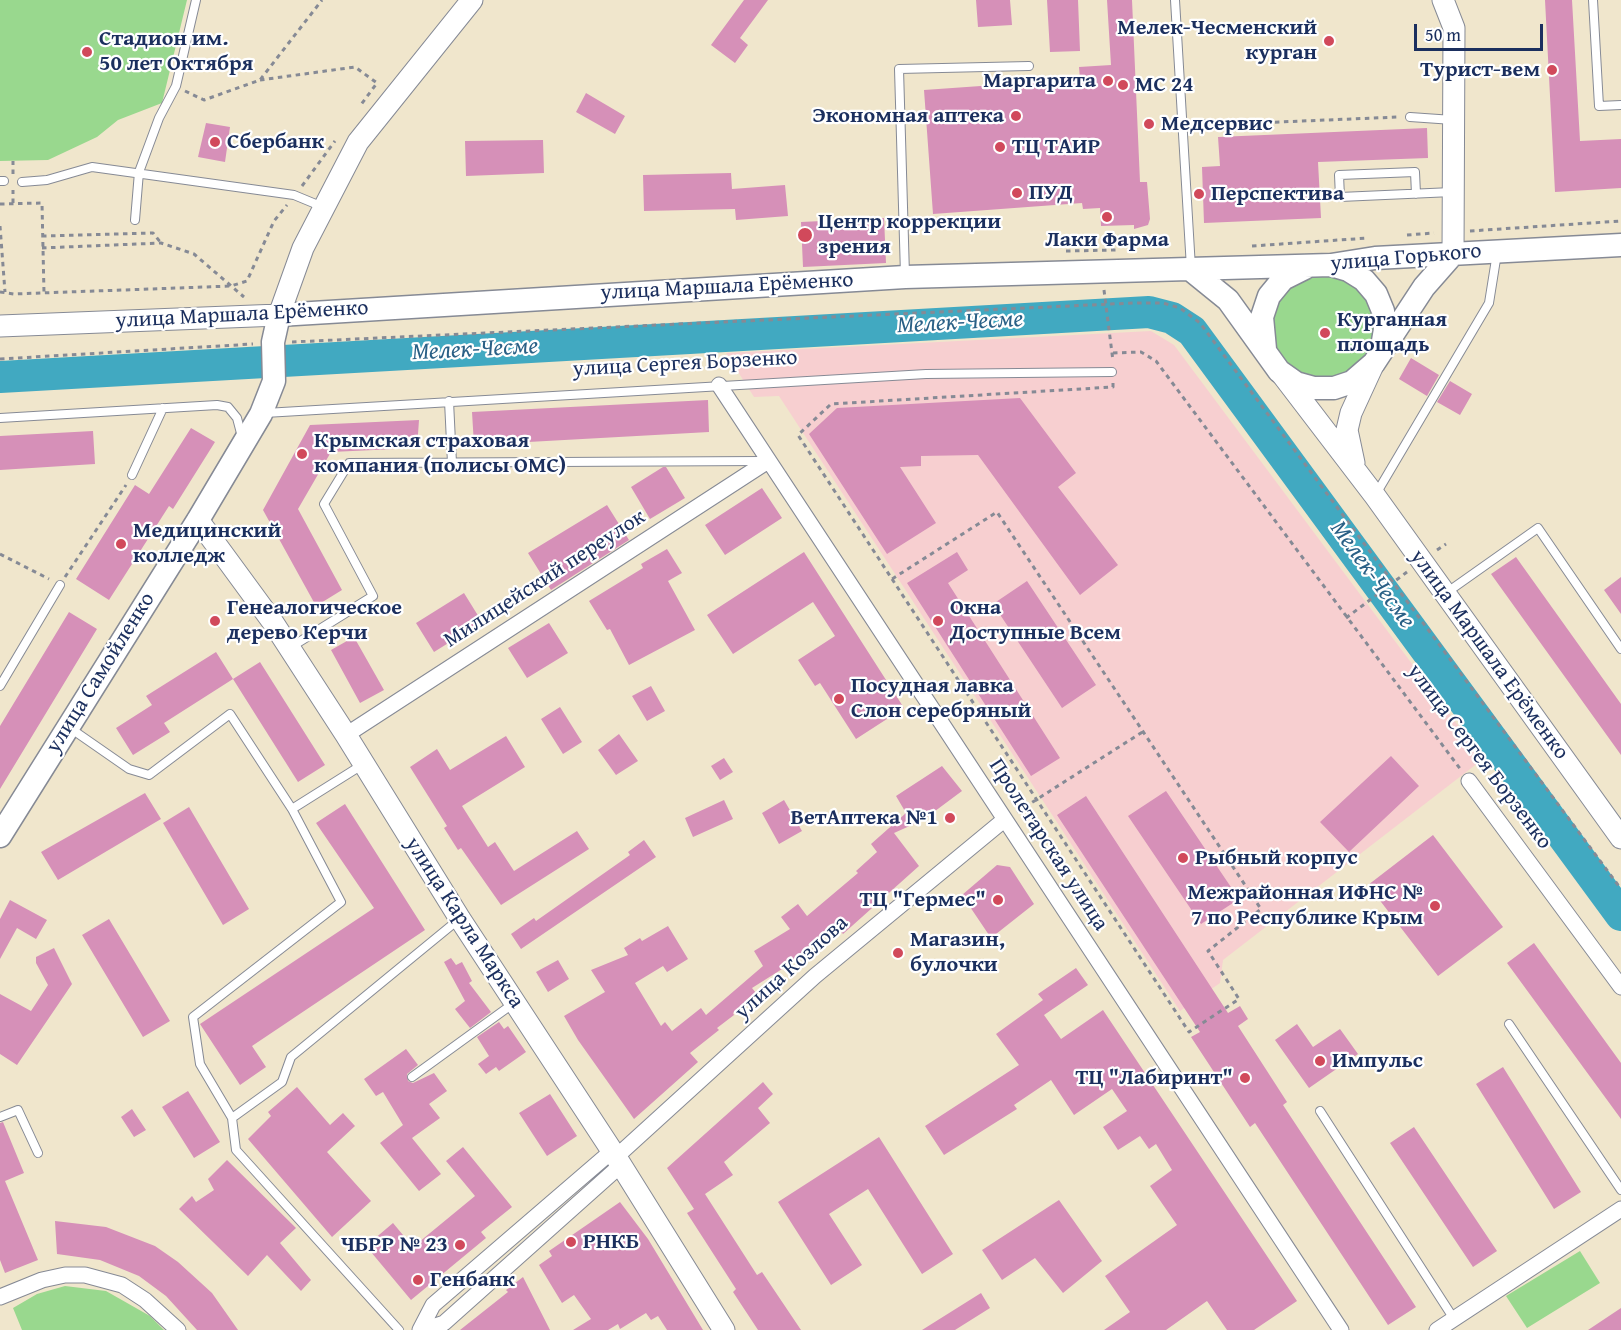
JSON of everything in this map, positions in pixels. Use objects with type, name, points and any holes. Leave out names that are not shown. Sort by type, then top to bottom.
[{"type":"main road","points":[[279,315],[303,248],[324,207],[344,146],[366,129],[472,0]]},
{"type":"main road","points":[[1443,0],[1454,28],[1453,254]]},
{"type":"main road","name":"улица Горького","points":[[1191,270],[1321,265],[1375,258],[1621,245]]},
{"type":"main road","name":"улица Маршала Ерёменко","points":[[1358,472],[1349,447],[1347,429],[1351,413],[1378,355],[1424,287],[1453,254]]},
{"type":"main road","points":[[1266,350],[1261,328],[1269,296],[1292,273],[1321,265],[1348,270],[1364,280],[1376,294],[1383,310],[1385,329],[1378,355],[1352,382],[1334,388],[1314,388],[1296,383],[1280,371]]},
{"type":"main road","name":"улица Маршала Ерёменко","points":[[0,326],[279,315],[905,277],[1191,270],[1228,300],[1266,350],[1358,472],[1621,838]]},
{"type":"main road","name":"улица Самойленко","points":[[0,836],[198,520],[261,414],[274,381],[273,342],[279,315]]},
{"type":"main road","name":"улица Карла Маркса","points":[[198,520],[289,648],[346,735],[460,919],[616,1158],[724,1330]]},
{"type":"street","name":"Пролетарская улица","points":[[719,385],[1341,1330]]},
{"type":"street","name":"Милицейский переулок","points":[[346,735],[768,461]]},
{"type":"street","name":"улица Сергея Борзенко","points":[[1469,781],[1621,987]]},
{"type":"street","name":"улица Козлова","points":[[422,1330],[444,1323],[616,1158],[815,976],[1004,820]]},
{"type":"street","points":[[1437,1330],[1620,1211]]},
{"type":"street","points":[[0,1296],[42,1280],[65,1275],[85,1275],[122,1285],[145,1299],[178,1330]]},
{"type":"lane","points":[[135,220],[139,172],[159,118],[176,86],[196,0]]},
{"type":"lane","points":[[1174,0],[1184,119],[1191,270]]},
{"type":"lane","points":[[1593,0],[1599,106],[1621,105]]},
{"type":"lane","points":[[905,277],[899,69],[1029,66]]},
{"type":"lane","points":[[1410,117],[1454,120]]},
{"type":"lane","points":[[22,182],[47,180],[92,167],[294,195],[324,207]]},
{"type":"lane","points":[[1416,194],[1415,172],[1339,175],[1340,197],[1416,194],[1455,192]]},
{"type":"lane","points":[[1375,496],[1490,303],[1497,250]]},
{"type":"lane","name":"улица Сергея Борзенко","points":[[261,414],[449,400],[926,374],[1113,372]]},
{"type":"lane","points":[[449,400],[452,463]]},
{"type":"lane","points":[[0,418],[217,405],[228,407],[237,418],[242,446]]},
{"type":"lane","points":[[132,475],[163,408]]},
{"type":"lane","points":[[289,648],[373,596],[324,504],[349,463],[768,461]]},
{"type":"lane","points":[[1444,594],[1538,528],[1621,649]]},
{"type":"lane","points":[[0,686],[60,585]]},
{"type":"lane","points":[[69,728],[129,770],[149,775],[230,714],[292,809],[340,902],[193,1017],[200,1064],[232,1118],[236,1150],[399,1330]]},
{"type":"lane","points":[[292,809],[363,764]]},
{"type":"lane","points":[[232,1118],[282,1082],[291,1057],[460,919]]},
{"type":"lane","points":[[412,1077],[515,1002]]},
{"type":"lane","points":[[1509,1024],[1621,1190]]},
{"type":"lane","points":[[0,1117],[18,1110],[38,1153]]},
{"type":"lane","points":[[1320,1111],[1454,1319]]},
{"type":"path","points":[[260,80],[322,0]]},
{"type":"path","points":[[176,86],[204,100],[260,80],[355,67],[377,83],[357,111]]},
{"type":"path","points":[[1184,119],[1256,123],[1410,117]]},
{"type":"path","points":[[0,292],[44,293],[231,286],[247,281],[274,221],[294,195],[344,146]]},
{"type":"path","points":[[0,204],[42,203],[44,293]]},
{"type":"path","points":[[0,226],[1,267],[5,292]]},
{"type":"path","points":[[42,236],[153,233],[161,243]]},
{"type":"path","points":[[42,248],[161,243],[194,254],[245,298],[249,316]]},
{"type":"path","points":[[0,359],[273,342],[1105,305],[1163,303],[1180,308],[1200,322],[1621,890]]},
{"type":"path","points":[[892,579],[997,512],[1261,909],[1208,951],[1239,999],[1189,1032],[1038,800],[892,579],[798,435],[831,404],[1113,387],[1112,342],[1105,305]]},
{"type":"path","name":"улица Сергея Борзенко","points":[[1113,353],[1140,352],[1156,361],[1469,781]]},
{"type":"path","points":[[0,554],[60,585],[132,475]]},
{"type":"path","points":[[1346,618],[1393,582]]},
{"type":"path","points":[[1004,820],[1144,731]]},
{"type":"shaded area","points":[[1151,331],[1174,345],[1483,759],[1223,960],[1220,983],[1180,1011],[779,396],[754,397],[726,353]]},
{"type":"green space","name":"Стадион им. 50 лет Октября","points":[[0,0],[187,0],[162,103],[118,120],[97,137],[48,160],[0,161]]},
{"type":"green space","points":[[1323,276],[1343,280],[1359,291],[1370,307],[1374,327],[1370,347],[1359,363],[1343,374],[1323,378],[1303,374],[1287,363],[1276,347],[1272,327],[1276,307],[1287,291],[1303,280]]},
{"type":"green space","points":[[1580,1251],[1600,1283],[1527,1328],[1506,1296]]},
{"type":"green space","points":[[65,1286],[106,1291],[150,1316],[164,1330],[22,1330],[13,1308],[37,1294]]},
{"type":"building","points":[[744,0],[768,0],[740,38],[748,45],[735,63],[711,45]]},
{"type":"building","points":[[976,0],[1010,0],[1012,25],[978,27]]},
{"type":"building","points":[[1047,0],[1078,0],[1080,51],[1050,52]]},
{"type":"building","name":"ТЦ ТАИР","points":[[1107,0],[1132,0],[1140,182],[1147,182],[1150,219],[1148,225],[1134,229],[1134,225],[1101,226],[1100,208],[1083,209],[1082,203],[933,214],[924,90],[1080,79],[1079,67],[1111,65]]},
{"type":"building","points":[[1545,0],[1572,0],[1580,141],[1621,139],[1621,188],[1555,192]]},
{"type":"building","points":[[586,93],[625,116],[615,134],[576,112]]},
{"type":"building","name":"Сбербанк","points":[[206,123],[230,127],[225,162],[198,157]]},
{"type":"building","points":[[1427,128],[1428,158],[1318,162],[1321,218],[1204,223],[1202,167],[1220,166],[1218,137]]},
{"type":"building","points":[[543,140],[544,173],[466,176],[465,141]]},
{"type":"building","points":[[731,173],[732,189],[785,185],[788,216],[736,220],[735,209],[644,211],[643,175]]},
{"type":"building","points":[[884,218],[886,263],[803,267],[801,222]]},
{"type":"building","points":[[1411,358],[1439,375],[1427,396],[1399,379]]},
{"type":"building","points":[[1450,381],[1472,394],[1460,415],[1437,402]]},
{"type":"building","points":[[1020,398],[1076,473],[1058,487],[1118,565],[1080,595],[978,455],[921,456],[921,466],[900,467],[936,523],[887,554],[809,434],[837,408]]},
{"type":"building","points":[[708,400],[709,432],[474,445],[472,412]]},
{"type":"building","points":[[419,420],[417,448],[331,452],[298,509],[342,590],[316,606],[263,510],[310,425]]},
{"type":"building","name":"Медицинский колледж","points":[[191,428],[215,442],[173,509],[169,506],[109,600],[76,579],[135,485],[149,494]]},
{"type":"building","points":[[93,431],[95,464],[0,470],[0,436]]},
{"type":"building","points":[[666,467],[685,498],[650,519],[631,487]]},
{"type":"building","points":[[762,488],[782,518],[725,555],[705,525]]},
{"type":"building","points":[[607,505],[629,540],[551,590],[528,553]]},
{"type":"building","points":[[667,549],[682,573],[668,581],[695,630],[629,665],[610,629],[607,630],[589,601],[643,568],[641,564]]},
{"type":"building","points":[[804,552],[904,708],[856,739],[820,683],[815,686],[798,660],[835,636],[813,602],[733,654],[707,615]]},
{"type":"building","points":[[957,552],[968,570],[948,583],[1060,758],[1031,776],[907,583]]},
{"type":"building","points":[[1516,557],[1621,704],[1621,755],[1491,574]]},
{"type":"building","points":[[1621,577],[1621,614],[1604,590]]},
{"type":"building","points":[[1027,581],[1096,685],[1062,708],[993,604]]},
{"type":"building","points":[[464,593],[482,622],[434,652],[416,623]]},
{"type":"building","points":[[69,612],[97,629],[0,789],[0,726]]},
{"type":"building","points":[[549,623],[568,653],[527,678],[508,648]]},
{"type":"building","points":[[354,637],[384,690],[360,703],[331,650]]},
{"type":"building","points":[[216,652],[233,679],[164,723],[170,732],[133,755],[116,728],[152,705],[146,696]]},
{"type":"building","points":[[260,662],[325,765],[298,782],[233,679]]},
{"type":"building","points":[[651,686],[665,711],[647,721],[632,696]]},
{"type":"building","points":[[560,707],[582,742],[563,754],[541,719]]},
{"type":"building","points":[[619,734],[638,761],[616,775],[598,750]]},
{"type":"building","points":[[506,736],[525,767],[462,806],[488,847],[495,842],[514,871],[577,831],[589,849],[501,905],[461,848],[458,850],[444,828],[447,826],[410,767],[437,749],[450,770]]},
{"type":"building","points":[[1391,756],[1419,786],[1349,852],[1320,822]]},
{"type":"building","points":[[724,758],[733,772],[720,780],[711,766]]},
{"type":"building","points":[[942,766],[962,791],[923,820],[894,833],[919,866],[843,934],[836,926],[796,957],[798,959],[752,988],[756,993],[717,1028],[719,1030],[690,1053],[698,1062],[634,1119],[578,1040],[564,1016],[605,992],[591,970],[628,955],[624,948],[668,926],[688,959],[667,972],[663,966],[635,983],[661,1026],[665,1022],[672,1031],[701,1008],[706,1015],[763,966],[754,951],[790,929],[781,917],[798,904],[807,916],[858,873],[856,871],[877,852],[871,844],[906,813],[896,796]]},
{"type":"building","name":"Рыбный корпус","points":[[1166,791],[1239,899],[1201,924],[1128,816]]},
{"type":"building","points":[[145,793],[161,819],[58,880],[41,852]]},
{"type":"building","points":[[1086,796],[1228,1013],[1240,1006],[1248,1019],[1238,1026],[1287,1102],[1283,1105],[1416,1307],[1388,1325],[1255,1123],[1250,1127],[1191,1037],[1200,1032],[1057,815]]},
{"type":"building","points":[[724,800],[733,819],[693,837],[685,818]]},
{"type":"building","points":[[784,800],[802,831],[779,844],[762,813]]},
{"type":"building","points":[[345,804],[425,930],[252,1046],[266,1067],[240,1085],[200,1024],[374,908],[316,823]]},
{"type":"building","points":[[189,807],[249,909],[223,925],[163,823]]},
{"type":"building","name":"Межрайонная ИФНС № 7 по Республике Крым","points":[[1433,835],[1503,927],[1438,976],[1368,885]]},
{"type":"building","points":[[644,840],[656,857],[521,949],[511,934],[534,918],[536,921],[630,855],[628,852]]},
{"type":"building","name":"ТЦ \"Гермес\"","points":[[997,865],[1010,867],[1034,904],[991,938],[962,895]]},
{"type":"building","points":[[10,900],[47,920],[36,939],[17,928],[0,959],[0,919]]},
{"type":"building","points":[[109,919],[170,1021],[143,1037],[82,935]]},
{"type":"building","points":[[1534,943],[1621,1063],[1621,1119],[1507,963]]},
{"type":"building","points":[[54,948],[72,984],[17,1065],[0,1054],[0,994],[31,1011],[48,985],[36,963],[36,957]]},
{"type":"building","points":[[451,958],[456,965],[462,962],[472,981],[469,983],[491,1012],[470,1028],[455,1009],[465,1001],[444,962]]},
{"type":"building","points":[[558,960],[569,979],[548,992],[536,972]]},
{"type":"building","points":[[1076,968],[1088,985],[1044,1015],[1061,1039],[1103,1010],[1297,1301],[1254,1330],[1227,1330],[1207,1301],[1166,1330],[1104,1330],[1130,1312],[1105,1276],[1177,1225],[1150,1186],[1172,1170],[1156,1144],[1149,1149],[1140,1136],[1118,1150],[1103,1127],[1127,1111],[1112,1089],[1074,1115],[1051,1080],[1014,1105],[1017,1109],[944,1155],[925,1126],[1019,1065],[996,1034],[1043,1000],[1038,994]]},
{"type":"building","points":[[499,1022],[504,1029],[508,1026],[526,1052],[499,1071],[496,1067],[486,1074],[478,1064],[489,1056],[477,1037]]},
{"type":"building","points":[[1297,1024],[1313,1047],[1340,1029],[1358,1054],[1309,1088],[1275,1040]]},
{"type":"building","points":[[406,1049],[418,1065],[407,1074],[408,1081],[413,1083],[434,1073],[447,1091],[429,1104],[440,1118],[412,1138],[441,1174],[419,1191],[380,1143],[403,1125],[383,1092],[376,1096],[364,1079]]},
{"type":"building","points":[[1503,1067],[1581,1192],[1554,1209],[1476,1084]]},
{"type":"building","points":[[763,1082],[773,1094],[758,1108],[770,1123],[724,1162],[733,1175],[705,1194],[757,1275],[762,1272],[801,1330],[758,1330],[733,1292],[736,1289],[687,1213],[694,1209],[667,1168]]},
{"type":"building","points":[[297,1087],[330,1125],[343,1113],[355,1126],[327,1152],[371,1201],[332,1237],[248,1139],[271,1116],[268,1112]]},
{"type":"building","points":[[188,1091],[220,1142],[194,1158],[162,1107]]},
{"type":"building","points":[[550,1094],[577,1136],[547,1156],[519,1113]]},
{"type":"building","points":[[132,1109],[146,1130],[134,1137],[121,1117]]},
{"type":"building","points":[[3,1122],[24,1173],[5,1181],[38,1260],[5,1273],[0,1260],[0,1123]]},
{"type":"building","points":[[1414,1127],[1497,1251],[1473,1267],[1390,1143]]},
{"type":"building","points":[[879,1137],[953,1254],[922,1274],[868,1189],[829,1214],[862,1265],[831,1285],[778,1202]]},
{"type":"building","points":[[463,1147],[512,1207],[481,1232],[486,1238],[411,1300],[366,1246],[393,1223],[413,1247],[475,1196],[446,1161]]},
{"type":"building","points":[[227,1160],[296,1228],[280,1243],[311,1280],[301,1291],[267,1255],[248,1276],[179,1209],[192,1196],[196,1202],[214,1190],[208,1179]]},
{"type":"building","points":[[1059,1200],[1102,1261],[1063,1293],[1035,1258],[1002,1280],[982,1250]]},
{"type":"building","points":[[620,1202],[648,1239],[703,1330],[667,1330],[658,1316],[651,1320],[646,1313],[620,1329],[618,1324],[608,1330],[573,1330],[591,1319],[574,1295],[562,1303],[539,1265],[552,1256],[549,1251]]},
{"type":"building","points":[[55,1221],[106,1227],[155,1246],[178,1262],[212,1293],[238,1330],[197,1330],[166,1296],[139,1276],[100,1260],[57,1254]]},
{"type":"building","points":[[523,1277],[550,1330],[460,1330],[508,1292],[506,1290]]},
{"type":"building","points":[[981,1293],[990,1308],[955,1330],[922,1330]]},
{"type":"building","points":[[1621,1308],[1621,1330],[1588,1330]]},
{"type":"waterway","name":"Мелек-Чесме","points":[[0,377],[1149,312],[1172,318],[1192,331],[1621,915]]},
{"type":"place","name":"Мелек-Чесменский курган","points":[[1329,41]]},
{"type":"place","name":"Стадион им. 50 лет Октября","points":[[87,52]]},
{"type":"place","name":"Турист-вем","points":[[1552,70]]},
{"type":"place","name":"Маргарита","points":[[1108,81]]},
{"type":"place","name":"МС 24","points":[[1123,85]]},
{"type":"place","name":"Экономная аптека","points":[[1016,116]]},
{"type":"place","name":"Медсервис","points":[[1149,124]]},
{"type":"place","name":"Сбербанк","points":[[215,142]]},
{"type":"place","name":"ТЦ ТАИР","points":[[1000,147]]},
{"type":"place","name":"ПУД","points":[[1017,193]]},
{"type":"place","name":"Перспектива","points":[[1199,194]]},
{"type":"place","name":"Лаки Фарма","points":[[1107,217]]},
{"type":"place","name":"Центр коррекции зрения","points":[[805,235]]},
{"type":"place","name":"Курганная площадь","points":[[1325,333]]},
{"type":"place","name":"Крымская страховая компания (полисы ОМС)","points":[[302,454]]},
{"type":"place","name":"Медицинский колледж","points":[[121,544]]},
{"type":"place","name":"Генеалогическое дерево Керчи","points":[[215,621]]},
{"type":"place","name":"Окна Доступные Всем","points":[[938,621]]},
{"type":"place","name":"Посудная лавка Слон серебряный","points":[[839,699]]},
{"type":"place","name":"ВетАптека №1","points":[[950,818]]},
{"type":"place","name":"Рыбный корпус","points":[[1183,858]]},
{"type":"place","name":"ТЦ \"Гермес\"","points":[[998,900]]},
{"type":"place","name":"Межрайонная ИФНС № 7 по Республике Крым","points":[[1435,906]]},
{"type":"place","name":"Магазин, булочки","points":[[898,953]]},
{"type":"place","name":"Импульс","points":[[1320,1061]]},
{"type":"place","name":"ТЦ \"Лабиринт\"","points":[[1245,1078]]},
{"type":"place","name":"РНКБ","points":[[571,1242]]},
{"type":"place","name":"ЧБРР № 23","points":[[460,1245]]},
{"type":"place","name":"Генбанк","points":[[418,1280]]}]
